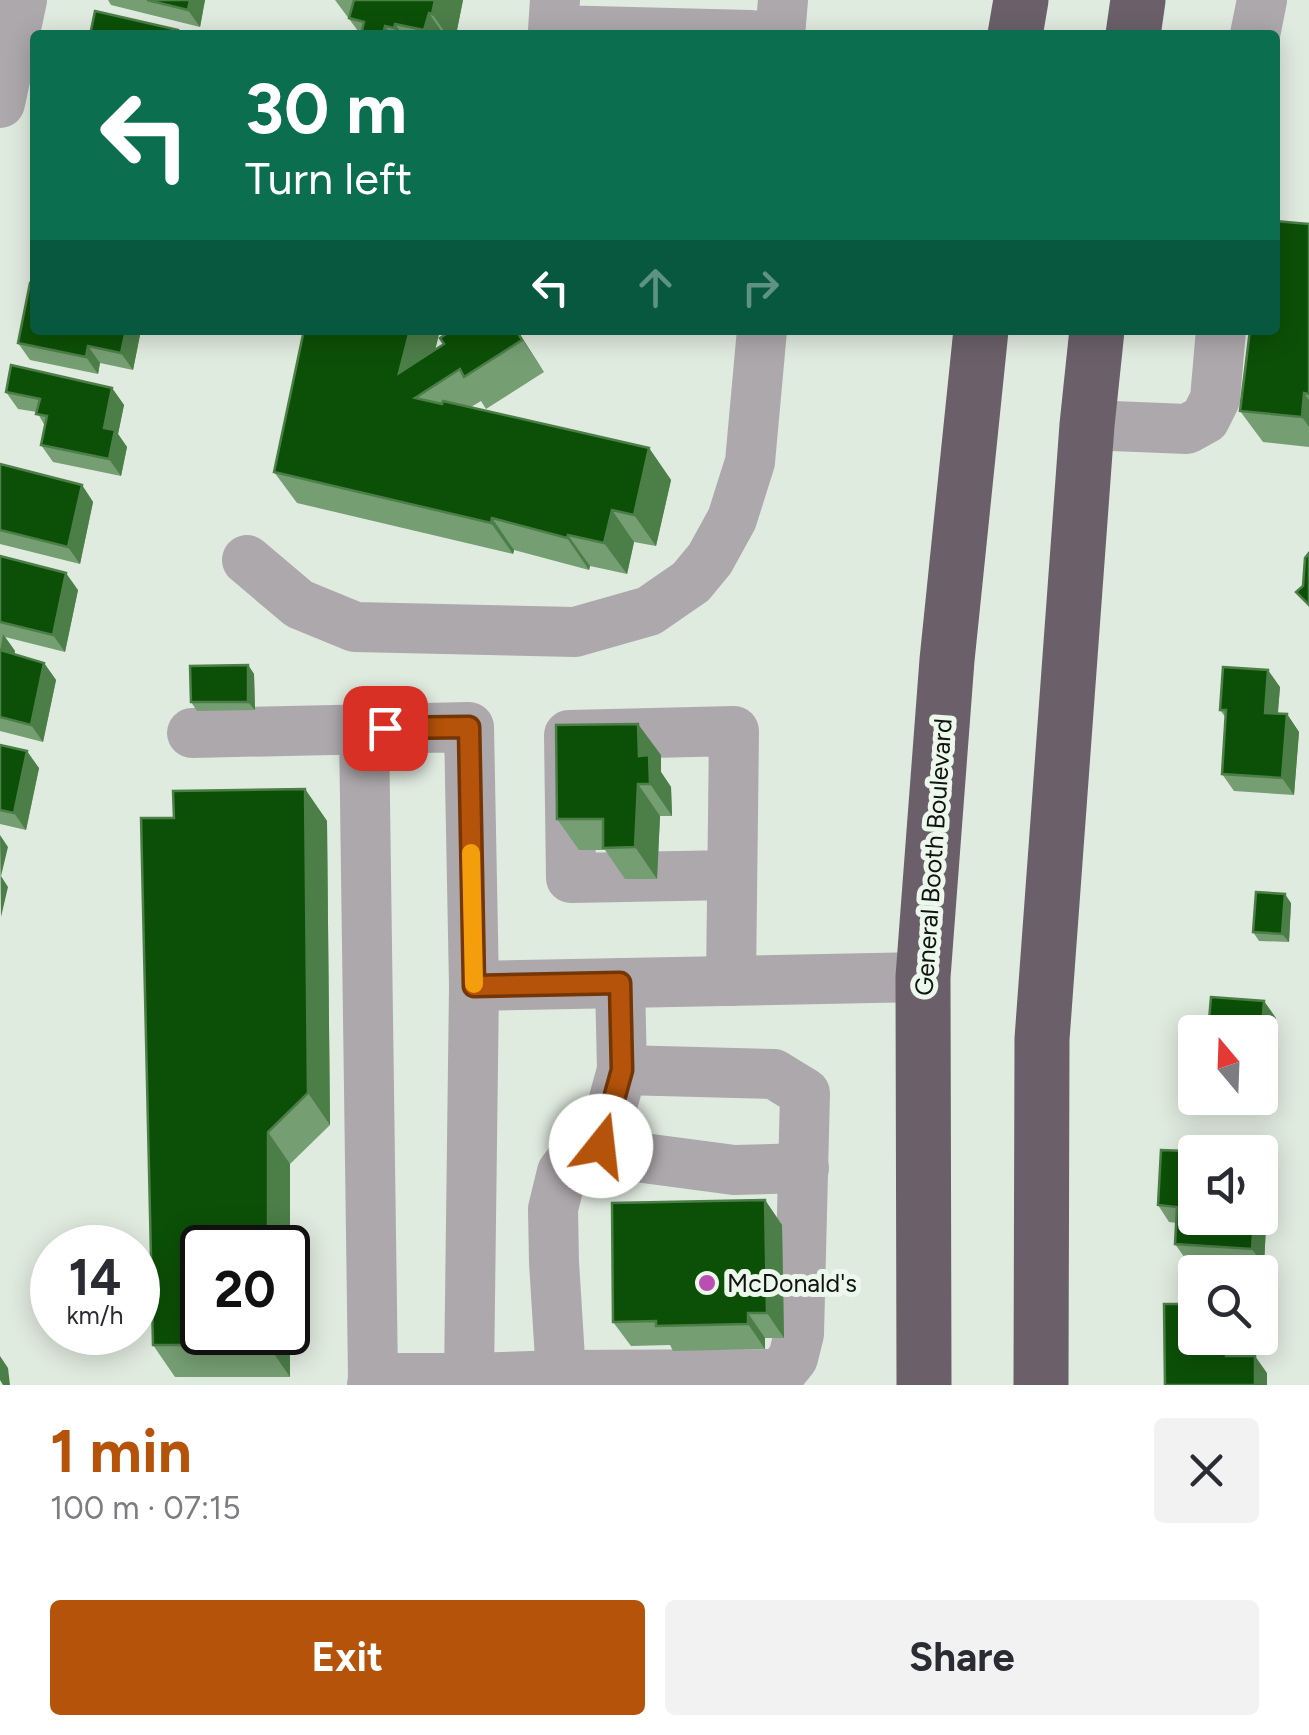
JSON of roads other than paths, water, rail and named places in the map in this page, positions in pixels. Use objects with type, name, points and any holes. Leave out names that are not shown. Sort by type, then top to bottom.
[{"type":"highway","points":[[1017,30],[1021,0]]},
{"type":"highway","points":[[1134,30],[1138,0]]},
{"type":"highway","name":"General Booth Boulevard","points":[[924,1385],[924,977],[946,660],[980,335]]},
{"type":"highway","points":[[1041,1385],[1042,1039],[1096,335]]},
{"type":"street","points":[[0,103],[22,0]]},
{"type":"street","points":[[553,30],[555,0]]},
{"type":"street","points":[[780,30],[783,0]]},
{"type":"street","points":[[1256,30],[1262,0]]},
{"type":"street","points":[[247,560],[299,604],[355,626],[575,632],[649,611],[691,582],[710,559],[732,519],[750,462],[762,335]]},
{"type":"street","points":[[1087,425],[1187,429],[1206,419],[1215,399],[1221,335]]},
{"type":"street","points":[[192,733],[469,727],[474,986],[469,1378]]},
{"type":"street","points":[[364,729],[372,1382],[561,1375],[780,1374],[793,1358],[799,1334],[805,1093],[774,1074],[622,1070]]},
{"type":"street","points":[[731,981],[732,875]]},
{"type":"street","points":[[474,986],[924,977]]},
{"type":"street","points":[[601,1146],[622,1070],[620,983]]},
{"type":"street","points":[[561,1375],[553,1208],[562,1172],[577,1154],[601,1146],[636,1156],[734,1170],[804,1168]]},
{"type":"place","name":"McDonald's","points":[[707,1283]]}]
